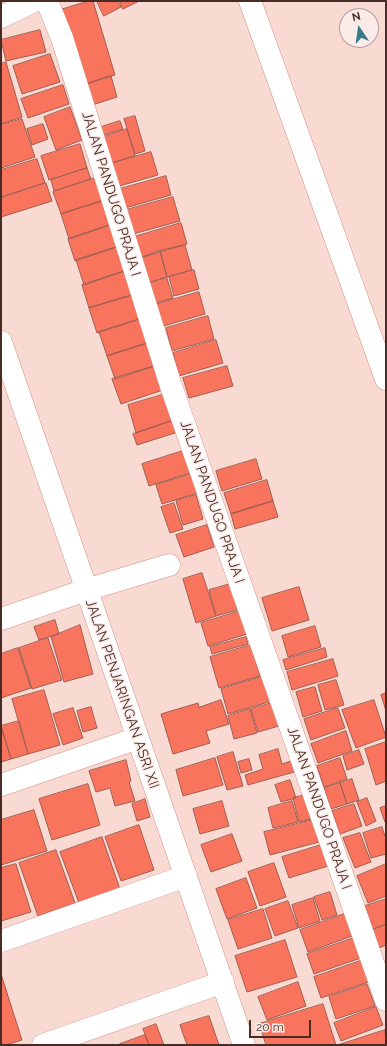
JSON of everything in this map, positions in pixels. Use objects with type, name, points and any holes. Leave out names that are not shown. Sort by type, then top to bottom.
[{"type":"street","points":[[1,17],[34,1]]},
{"type":"street","name":"JALAN PANDUGO PRAJA I","points":[[47,1],[62,38],[171,386],[386,1000]]},
{"type":"street","points":[[250,1],[386,379]]},
{"type":"street","name":"JALAN PENJARINGAN ASRI XII","points":[[1,342],[244,1045]]},
{"type":"street","points":[[1,619],[86,590],[169,565]]},
{"type":"street","points":[[1,785],[138,738]]},
{"type":"street","points":[[1,941],[186,876]]},
{"type":"street","points":[[43,1045],[223,982]]},
{"type":"building","points":[[93,1],[115,75],[83,85],[60,10]]},
{"type":"building","points":[[97,1],[118,1],[121,7],[104,16]]},
{"type":"building","points":[[120,1],[139,1],[123,9]]},
{"type":"building","points":[[40,30],[46,52],[6,61],[1,40]]},
{"type":"building","points":[[50,54],[60,82],[22,94],[13,66]]},
{"type":"building","points":[[6,62],[22,117],[1,124],[1,64]]},
{"type":"building","points":[[111,76],[117,97],[89,106],[83,85]]},
{"type":"building","points":[[63,85],[69,104],[28,118],[21,99]]},
{"type":"building","points":[[70,107],[82,140],[56,150],[44,117]]},
{"type":"building","points":[[135,116],[145,151],[135,154],[124,119]]},
{"type":"building","points":[[22,119],[35,157],[1,168],[1,125]]},
{"type":"building","points":[[120,121],[123,129],[101,136],[98,128]]},
{"type":"building","points":[[43,124],[48,139],[32,145],[27,129]]},
{"type":"building","points":[[127,129],[135,156],[109,164],[101,138]]},
{"type":"building","points":[[80,144],[87,168],[49,180],[41,156]]},
{"type":"building","points":[[151,152],[158,175],[116,187],[109,164]]},
{"type":"building","points":[[37,159],[45,183],[1,197],[1,170]]},
{"type":"building","points":[[87,168],[91,179],[54,191],[51,180]]},
{"type":"building","points":[[166,176],[171,195],[125,208],[120,189]]},
{"type":"building","points":[[98,177],[105,200],[61,214],[53,192]]},
{"type":"building","points":[[46,183],[52,201],[1,217],[1,198]]},
{"type":"building","points":[[173,197],[180,221],[133,234],[126,210]]},
{"type":"building","points":[[105,200],[113,224],[69,239],[61,214]]},
{"type":"building","points":[[181,223],[187,244],[140,258],[134,237]]},
{"type":"building","points":[[113,224],[120,246],[75,261],[68,239]]},
{"type":"building","points":[[185,245],[192,270],[167,277],[160,251]]},
{"type":"building","points":[[120,246],[128,270],[84,285],[76,260]]},
{"type":"building","points":[[160,251],[167,277],[147,283],[140,258]]},
{"type":"building","points":[[128,270],[136,294],[89,308],[82,285]]},
{"type":"building","points":[[194,270],[199,289],[174,296],[169,277]]},
{"type":"building","points":[[167,278],[173,298],[153,304],[147,284]]},
{"type":"building","points":[[199,292],[205,314],[160,327],[154,305]]},
{"type":"building","points":[[136,294],[143,318],[97,333],[89,308]]},
{"type":"building","points":[[208,316],[214,339],[172,351],[166,328]]},
{"type":"building","points":[[143,318],[151,342],[107,356],[99,332]]},
{"type":"building","points":[[216,340],[223,363],[179,376],[173,353]]},
{"type":"building","points":[[151,342],[158,365],[115,379],[107,356]]},
{"type":"building","points":[[158,365],[166,389],[121,404],[112,379]]},
{"type":"building","points":[[227,366],[233,386],[189,398],[183,378]]},
{"type":"building","points":[[165,394],[174,420],[136,433],[128,405]]},
{"type":"building","points":[[174,420],[178,432],[137,445],[133,434]]},
{"type":"building","points":[[186,450],[193,472],[149,486],[142,464]]},
{"type":"building","points":[[256,459],[262,479],[222,491],[216,471]]},
{"type":"building","points":[[195,473],[201,492],[162,504],[156,485]]},
{"type":"building","points":[[267,480],[273,501],[231,514],[224,493]]},
{"type":"building","points":[[196,495],[203,519],[183,525],[176,501]]},
{"type":"building","points":[[273,501],[278,517],[235,529],[231,514]]},
{"type":"building","points":[[174,503],[183,529],[170,533],[161,507]]},
{"type":"building","points":[[207,525],[214,547],[184,557],[176,535]]},
{"type":"building","points":[[202,573],[216,616],[196,623],[183,579]]},
{"type":"building","points":[[234,583],[241,609],[216,616],[209,590]]},
{"type":"building","points":[[299,587],[309,620],[272,631],[262,598]]},
{"type":"building","points":[[240,611],[247,634],[208,646],[201,623]]},
{"type":"building","points":[[55,620],[59,634],[39,640],[34,627]]},
{"type":"building","points":[[80,625],[93,674],[64,682],[51,637]]},
{"type":"building","points":[[315,626],[321,647],[288,657],[282,636]]},
{"type":"building","points":[[246,637],[248,644],[212,654],[210,647]]},
{"type":"building","points":[[48,638],[62,680],[32,689],[19,648]]},
{"type":"building","points":[[251,645],[260,676],[219,688],[210,657]]},
{"type":"building","points":[[18,648],[31,688],[1,698],[1,654]]},
{"type":"building","points":[[325,648],[327,657],[286,670],[283,660]]},
{"type":"building","points":[[333,659],[338,676],[292,690],[287,672]]},
{"type":"building","points":[[265,676],[272,701],[228,714],[221,689]]},
{"type":"building","points":[[336,680],[344,705],[325,710],[318,685]]},
{"type":"building","points":[[315,687],[322,711],[303,717],[296,692]]},
{"type":"building","points":[[44,690],[60,745],[28,754],[12,699]]},
{"type":"building","points":[[386,693],[386,711],[381,695]]},
{"type":"building","points":[[221,700],[229,724],[206,731],[210,743],[173,754],[161,714],[198,703],[199,707]]},
{"type":"building","points":[[374,700],[386,737],[356,748],[342,710]]},
{"type":"building","points":[[272,703],[279,726],[258,732],[251,709]]},
{"type":"building","points":[[91,707],[97,728],[83,732],[77,711]]},
{"type":"building","points":[[73,708],[83,738],[63,745],[53,714]]},
{"type":"building","points":[[338,708],[345,728],[311,740],[304,719]]},
{"type":"building","points":[[250,709],[257,733],[234,739],[228,716]]},
{"type":"building","points":[[19,721],[28,754],[11,759],[1,726]]},
{"type":"building","points":[[1,726],[11,759],[1,762]]},
{"type":"building","points":[[346,731],[352,751],[318,763],[311,744]]},
{"type":"building","points":[[386,742],[386,781],[376,785],[365,749]]},
{"type":"building","points":[[278,749],[282,764],[291,761],[294,772],[248,785],[245,775],[263,769],[259,755]]},
{"type":"building","points":[[359,750],[364,764],[347,770],[343,756]]},
{"type":"building","points":[[233,752],[243,786],[227,790],[217,757]]},
{"type":"building","points":[[215,758],[223,785],[183,796],[176,770]]},
{"type":"building","points":[[340,758],[347,779],[324,787],[317,766]]},
{"type":"building","points":[[249,759],[252,770],[241,773],[238,762]]},
{"type":"building","points":[[126,760],[131,781],[129,782],[135,801],[115,806],[110,788],[96,792],[89,771]]},
{"type":"building","points":[[352,779],[359,800],[347,804],[340,783]]},
{"type":"building","points":[[290,780],[296,798],[281,802],[275,785]]},
{"type":"building","points":[[340,783],[347,804],[331,809],[324,788]]},
{"type":"building","points":[[88,784],[100,825],[52,840],[39,799]]},
{"type":"building","points":[[305,795],[311,819],[299,822],[293,798]]},
{"type":"building","points":[[367,798],[376,821],[366,826],[357,802]]},
{"type":"building","points":[[145,799],[150,817],[137,821],[132,804]]},
{"type":"building","points":[[222,801],[229,826],[200,834],[193,809]]},
{"type":"building","points":[[292,801],[298,822],[273,828],[268,808]]},
{"type":"building","points":[[354,804],[362,826],[340,834],[332,811]]},
{"type":"building","points":[[386,806],[386,822],[385,822],[380,808]]},
{"type":"building","points":[[34,810],[47,851],[1,865],[1,820]]},
{"type":"building","points":[[313,820],[319,842],[270,855],[264,832]]},
{"type":"building","points":[[139,825],[154,870],[121,881],[105,837]]},
{"type":"building","points":[[382,827],[386,839],[386,854],[371,858],[363,833]]},
{"type":"building","points":[[360,833],[371,862],[355,868],[343,838]]},
{"type":"building","points":[[232,834],[242,861],[211,872],[201,845]]},
{"type":"building","points":[[102,837],[120,889],[79,903],[60,852]]},
{"type":"building","points":[[321,845],[328,866],[289,878],[282,857]]},
{"type":"building","points":[[56,850],[75,903],[38,916],[19,863]]},
{"type":"building","points":[[274,863],[286,897],[260,906],[248,872]]},
{"type":"building","points":[[16,864],[31,912],[1,921],[1,868]]},
{"type":"building","points":[[386,864],[386,896],[368,903],[357,876]]},
{"type":"building","points":[[246,878],[257,908],[227,919],[216,889]]},
{"type":"building","points":[[330,892],[337,915],[322,920],[314,897]]},
{"type":"building","points":[[313,898],[320,921],[299,928],[292,905]]},
{"type":"building","points":[[386,899],[386,924],[373,929],[365,906]]},
{"type":"building","points":[[288,901],[298,928],[275,936],[265,909]]},
{"type":"building","points":[[263,909],[272,938],[238,949],[228,920]]},
{"type":"building","points":[[347,913],[355,935],[308,952],[300,930]]},
{"type":"building","points":[[386,925],[386,945],[379,948],[373,930]]},
{"type":"building","points":[[360,936],[367,956],[314,974],[307,954]]},
{"type":"building","points":[[285,940],[297,977],[247,992],[235,956]]},
{"type":"building","points":[[363,960],[371,981],[321,998],[314,977]]},
{"type":"building","points":[[1,974],[22,1040],[6,1045],[1,1045]]},
{"type":"building","points":[[298,982],[306,1006],[267,1020],[258,997]]},
{"type":"building","points":[[367,984],[375,1006],[336,1019],[329,997]]},
{"type":"building","points":[[323,1004],[336,1045],[266,1045],[259,1024]]},
{"type":"building","points":[[376,1007],[383,1025],[341,1041],[334,1023]]},
{"type":"building","points":[[209,1016],[219,1045],[187,1045],[180,1025]]},
{"type":"building","points":[[156,1024],[164,1045],[149,1045],[143,1029]]},
{"type":"building","points":[[385,1030],[386,1045],[338,1045]]},
{"type":"building","points":[[145,1035],[149,1045],[120,1044]]}]
